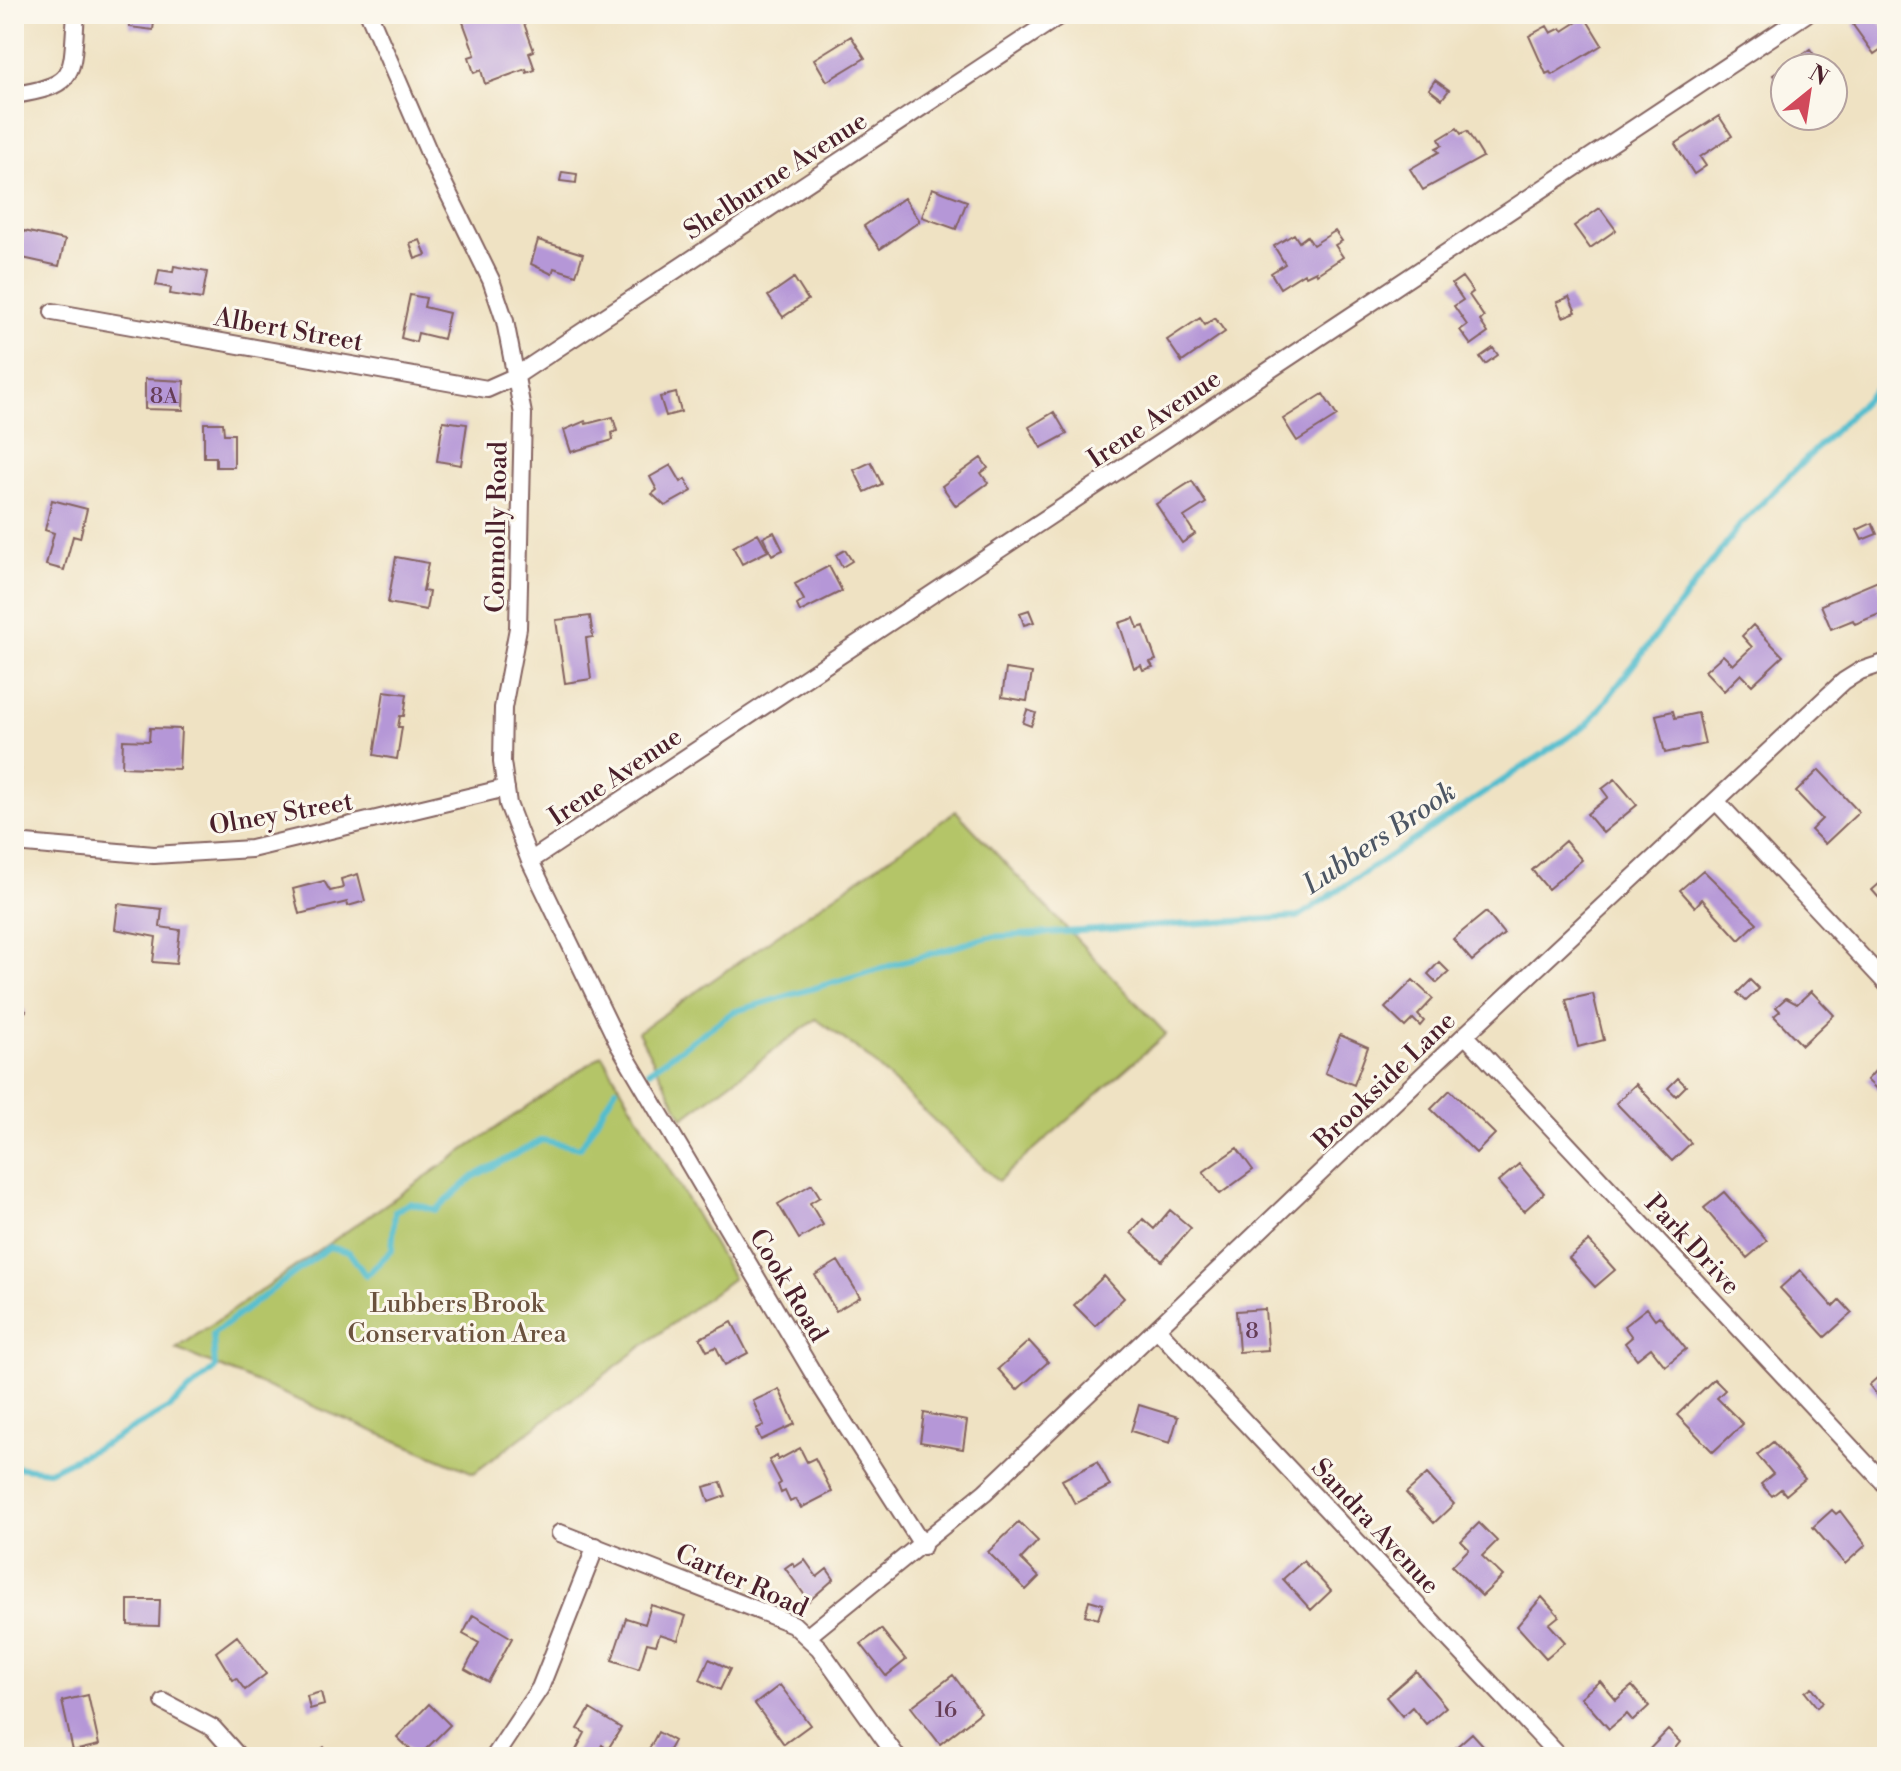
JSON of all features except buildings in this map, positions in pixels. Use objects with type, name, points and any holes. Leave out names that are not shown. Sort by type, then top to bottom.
[{"type":"street","points":[[14,95],[60,84],[71,71],[76,14]]},
{"type":"street","name":"Connolly Road","points":[[369,14],[433,162],[491,280],[505,321],[523,414],[518,628],[503,708],[508,804],[530,861],[619,1045]]},
{"type":"street","name":"Shelburne Avenue","points":[[514,377],[1062,14]]},
{"type":"street","name":"Irene Avenue","points":[[530,861],[1806,14]]},
{"type":"street","name":"Albert Street","points":[[53,312],[487,389],[514,377]]},
{"type":"street","name":"Brookside Lane","points":[[808,1636],[923,1546],[1852,675],[1887,662]]},
{"type":"street","name":"Olney Street","points":[[14,843],[154,855],[251,849],[506,788]]},
{"type":"street","points":[[1716,801],[1887,984]]},
{"type":"street","name":"Park Drive","points":[[1465,1035],[1887,1486]]},
{"type":"street","name":"Cook Road","points":[[619,1045],[820,1385],[923,1546]]},
{"type":"street","name":"Sandra Avenue","points":[[1157,1329],[1560,1757]]},
{"type":"street","name":"Carter Road","points":[[560,1533],[774,1615],[808,1636],[897,1757]]},
{"type":"street","points":[[494,1757],[540,1688],[596,1546]]},
{"type":"street","points":[[164,1702],[213,1728],[239,1757]]},
{"type":"green space","points":[[956,811],[1166,1034],[998,1181],[864,1054],[816,1019],[683,1118],[638,1032]]},
{"type":"green space","name":"Lubbers Brook Conservation Area","points":[[602,1055],[733,1278],[474,1473],[176,1349]]},
{"type":"waterway","name":"Lubbers Brook","points":[[649,1071],[733,1012],[988,937],[1298,917],[1589,723],[1740,525],[1887,378]]},
{"type":"waterway","name":"Lubbers Brook","points":[[14,1467],[49,1471],[169,1408],[215,1368],[213,1334],[329,1247],[349,1252],[366,1276],[392,1250],[395,1211],[410,1203],[436,1210],[473,1177],[542,1140],[580,1148],[616,1088]]}]
